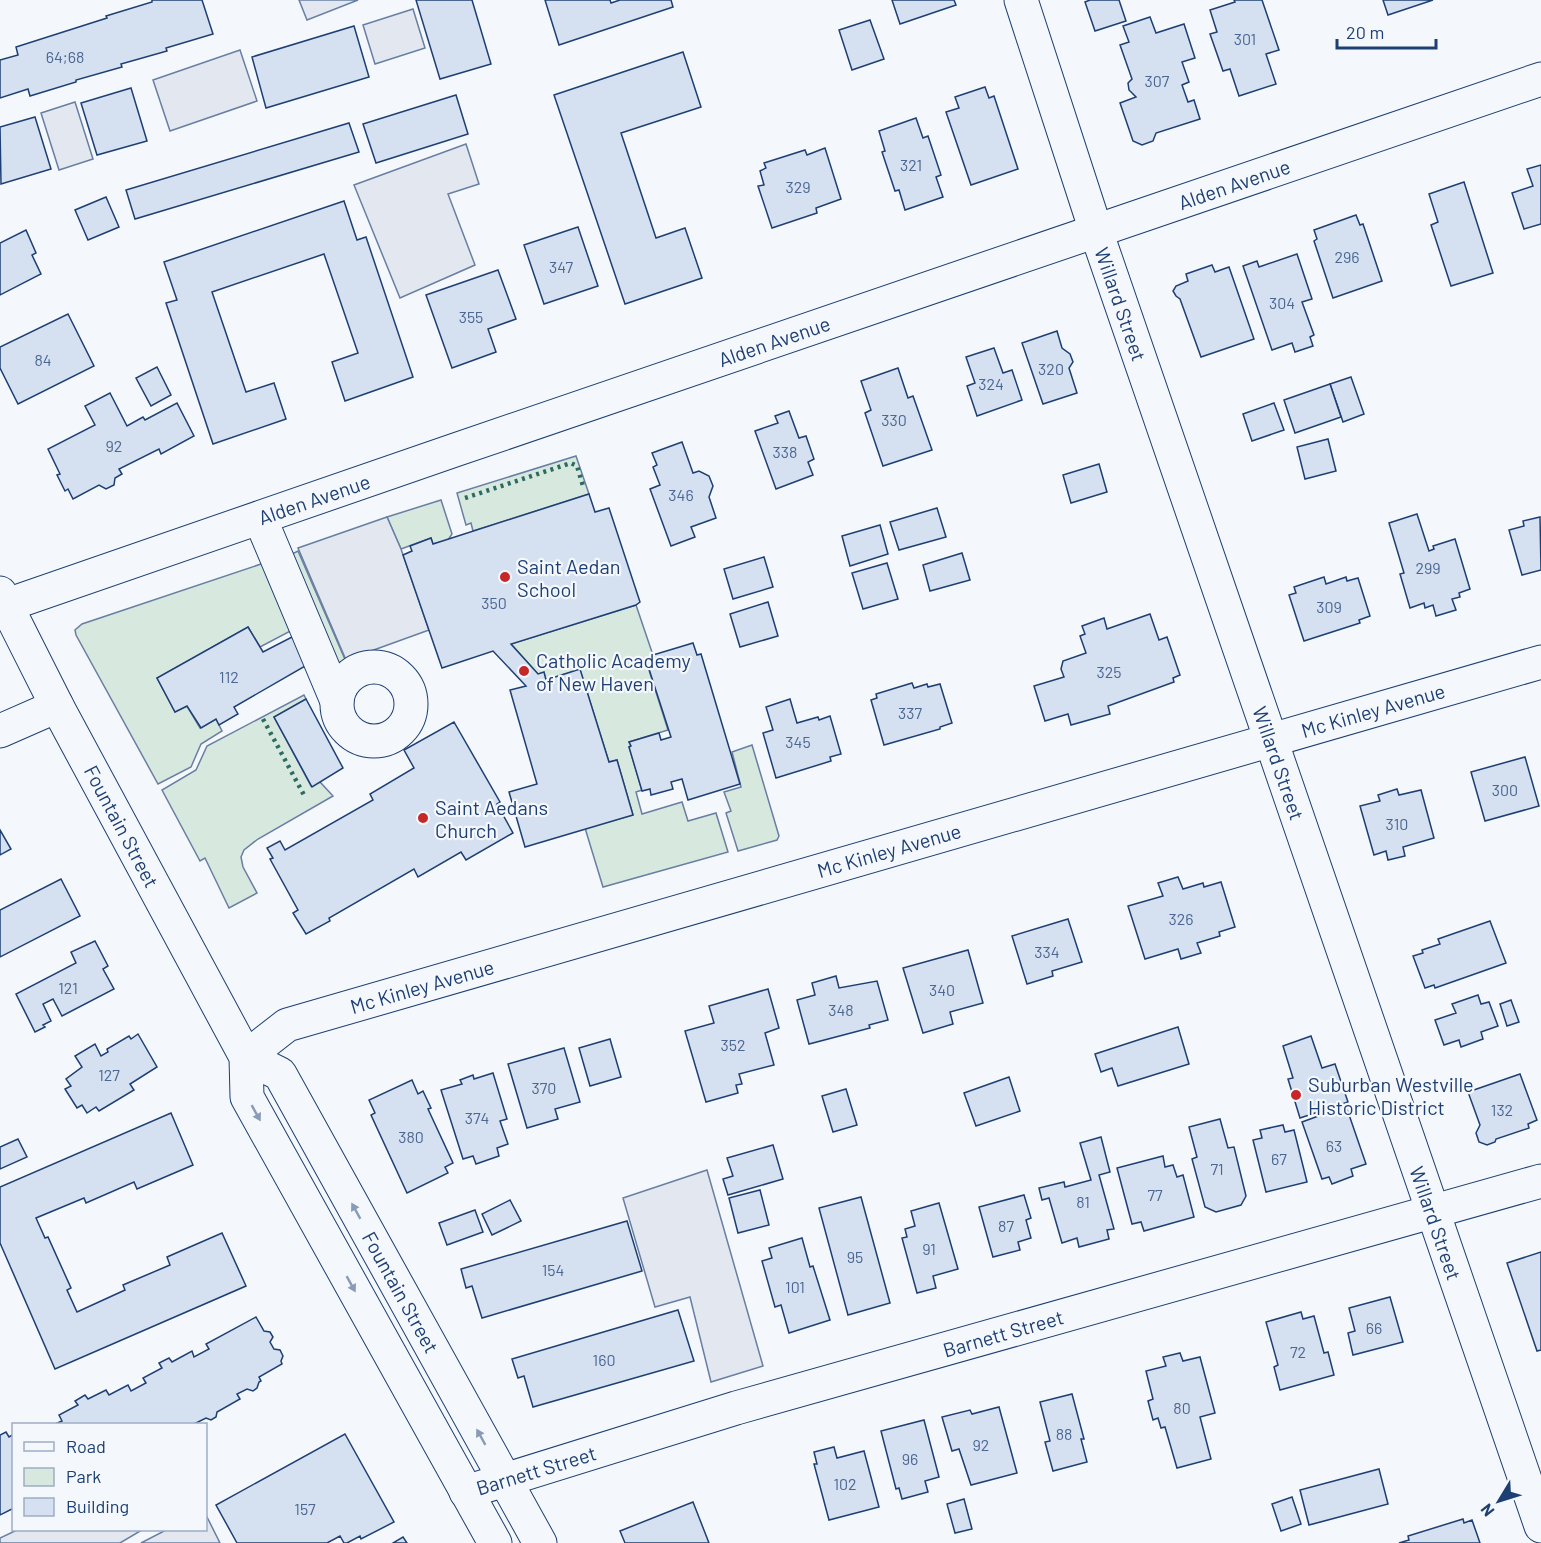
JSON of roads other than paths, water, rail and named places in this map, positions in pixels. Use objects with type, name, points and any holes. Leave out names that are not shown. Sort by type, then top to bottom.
[{"type":"street","name":"Willard Street","points":[[1021,0],[1096,231],[1541,1526]]},
{"type":"street","name":"Alden Avenue","points":[[4,599],[260,518],[1541,79]]},
{"type":"street","points":[[260,518],[337,701]]},
{"type":"street","name":"Fountain Street","points":[[4,599],[57,706],[246,1057],[247,1097],[495,1543]]},
{"type":"street","name":"Mc Kinley Avenue","points":[[246,1057],[287,1025],[1541,662]]},
{"type":"street","points":[[0,731],[57,706]]},
{"type":"street","name":"Fountain Street","points":[[246,1057],[280,1074],[540,1543]]},
{"type":"street","name":"Barnett Street","points":[[466,1492],[736,1408],[1541,1181]]},
{"type":"place","name":"Saint Aedan School","points":[[505,577]]},
{"type":"place","name":"Catholic Academy of New Haven","points":[[524,671]]},
{"type":"place","name":"Saint Aedans Church","points":[[423,818]]},
{"type":"place","name":"Suburban Westville Historic District","points":[[1296,1095]]}]
